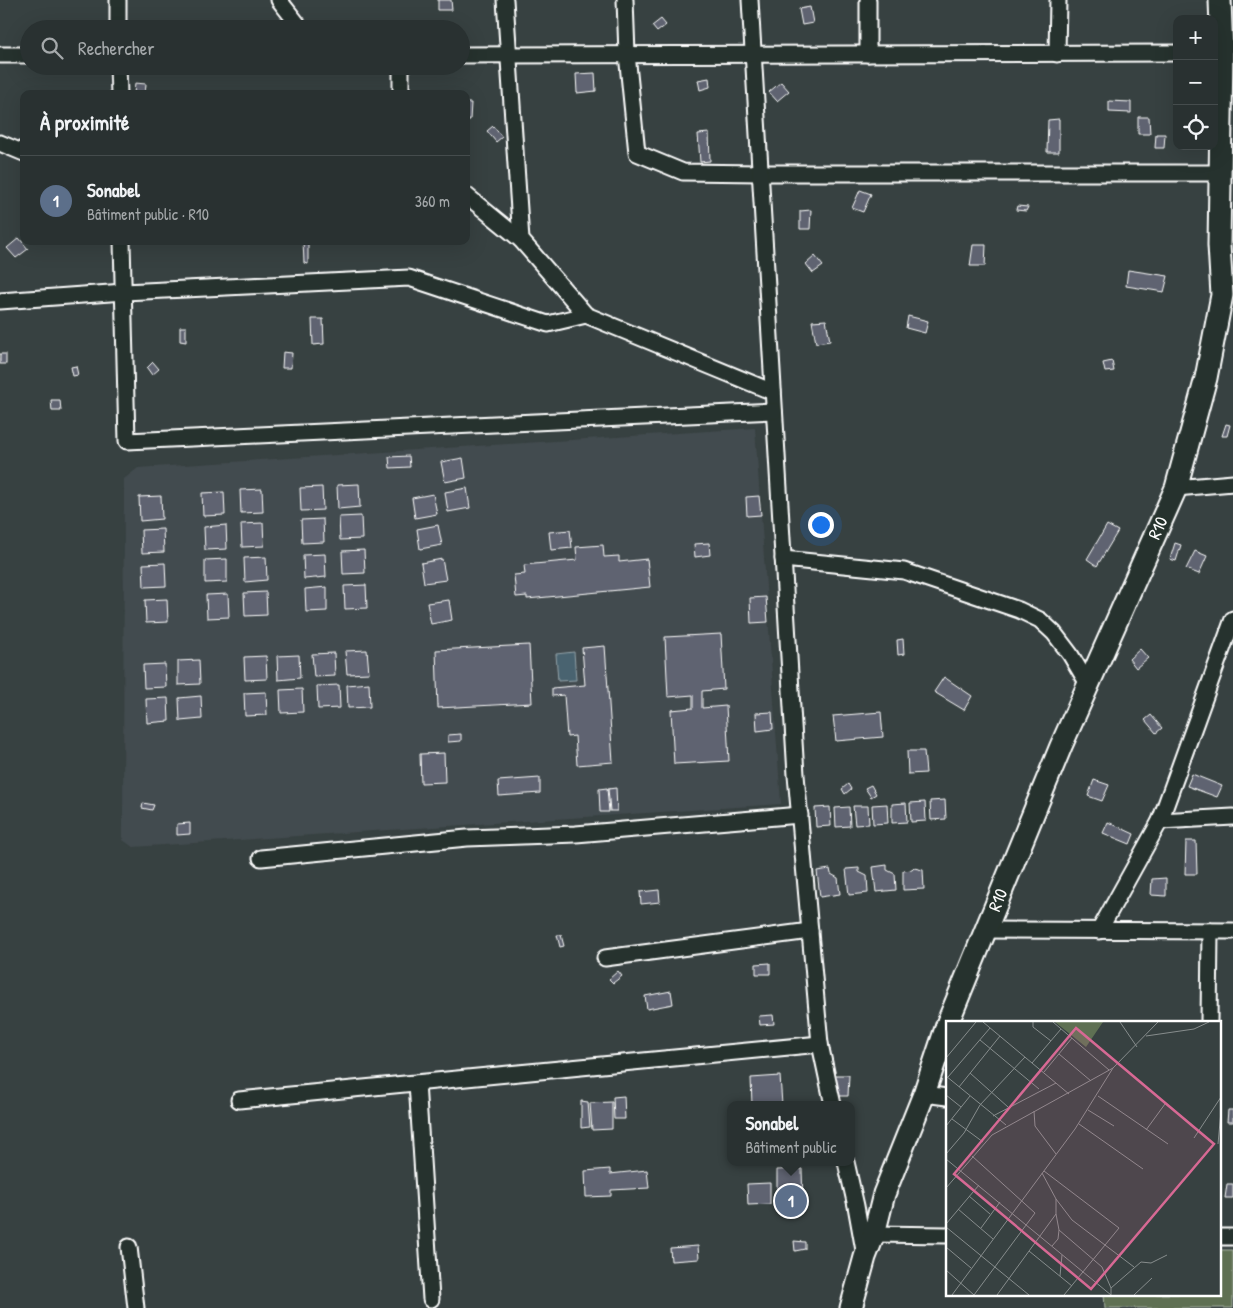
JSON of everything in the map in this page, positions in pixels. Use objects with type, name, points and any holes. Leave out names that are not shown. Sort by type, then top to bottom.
[{"type":"main road","name":"R10","points":[[948,1021],[1088,684],[1176,488],[1206,378],[1227,295],[1219,246],[1223,53],[1220,0]]},
{"type":"main road","name":"R10","points":[[851,1308],[865,1257],[874,1234],[884,1194],[924,1094],[946,1026]]},
{"type":"street","points":[[118,0],[118,20]]},
{"type":"street","points":[[279,0],[295,20]]},
{"type":"street","points":[[505,0],[521,240]]},
{"type":"street","points":[[625,0],[627,54],[637,154],[682,172],[1221,173]]},
{"type":"street","points":[[750,0],[800,815],[820,1044],[832,1101]]},
{"type":"street","points":[[868,0],[868,54]]},
{"type":"street","points":[[1057,54],[1058,0]]},
{"type":"street","points":[[470,55],[1173,53]]},
{"type":"street","points":[[0,55],[20,55]]},
{"type":"street","points":[[118,75],[119,90]]},
{"type":"street","points":[[401,75],[401,90]]},
{"type":"street","points":[[0,143],[20,151]]},
{"type":"street","points":[[470,198],[521,240],[586,315],[773,392]]},
{"type":"street","points":[[122,245],[127,441],[774,411]]},
{"type":"street","points":[[0,301],[124,292],[409,278],[548,324],[586,315]]},
{"type":"street","points":[[1176,488],[1233,483]]},
{"type":"street","points":[[783,558],[904,571],[1019,610],[1040,620],[1054,633],[1070,654],[1088,684]]},
{"type":"street","points":[[1099,931],[1160,821],[1233,620]]},
{"type":"street","points":[[261,858],[468,838],[576,834],[800,815]]},
{"type":"street","points":[[1160,821],[1233,817]]},
{"type":"street","points":[[986,930],[1233,930]]},
{"type":"street","points":[[1209,1021],[1210,930]]},
{"type":"street","points":[[605,958],[810,931]]},
{"type":"street","points":[[239,1100],[820,1044]]},
{"type":"street","points":[[417,1083],[431,1299]]},
{"type":"street","points":[[924,1094],[946,1097]]},
{"type":"street","points":[[847,1166],[865,1257]]},
{"type":"street","points":[[874,1234],[946,1235]]},
{"type":"street","points":[[1220,1237],[1233,1237]]},
{"type":"street","points":[[129,1247],[136,1308]]},
{"type":"shaded area","points":[[755,428],[781,804],[133,847],[123,840],[124,479],[138,468]]},
{"type":"green space","points":[[1220,1250],[1233,1250],[1233,1308],[1105,1308],[1104,1296],[1220,1296]]},
{"type":"water","points":[[574,652],[576,680],[558,681],[556,654]]},
{"type":"building","points":[[438,0],[451,0],[452,10],[438,10]]},
{"type":"building","points":[[810,7],[813,23],[802,25],[799,9]]},
{"type":"building","points":[[661,19],[666,25],[657,32],[652,26]]},
{"type":"building","points":[[595,73],[596,91],[577,93],[576,74]]},
{"type":"building","points":[[709,78],[710,87],[700,90],[698,80]]},
{"type":"building","points":[[781,82],[789,91],[777,101],[769,92]]},
{"type":"building","points":[[135,83],[146,84],[145,90],[134,90]]},
{"type":"building","points":[[1109,101],[1131,102],[1131,113],[1109,112]]},
{"type":"building","points":[[1138,117],[1149,117],[1150,134],[1138,134]]},
{"type":"building","points":[[1059,119],[1059,152],[1047,152],[1048,120]]},
{"type":"building","points":[[493,126],[502,137],[496,142],[487,131]]},
{"type":"building","points":[[709,133],[710,161],[700,162],[698,134]]},
{"type":"building","points":[[1156,134],[1165,134],[1164,148],[1155,148]]},
{"type":"building","points":[[860,190],[871,194],[863,212],[852,208]]},
{"type":"building","points":[[1017,206],[1028,207],[1026,211],[1016,210]]},
{"type":"building","points":[[811,210],[810,229],[800,229],[800,211]]},
{"type":"building","points":[[19,238],[20,245],[25,245],[28,249],[16,258],[7,248]]},
{"type":"building","points":[[303,245],[308,245],[308,264],[304,263]]},
{"type":"building","points":[[973,245],[986,245],[985,266],[970,266]]},
{"type":"building","points":[[815,256],[823,266],[813,273],[806,264]]},
{"type":"building","points":[[1128,270],[1168,276],[1164,292],[1126,286]]},
{"type":"building","points":[[908,316],[928,321],[925,333],[906,328]]},
{"type":"building","points":[[312,319],[323,319],[324,344],[313,345]]},
{"type":"building","points":[[826,320],[830,341],[816,343],[812,321]]},
{"type":"building","points":[[180,327],[186,327],[186,342],[180,341]]},
{"type":"building","points":[[283,352],[292,353],[291,368],[282,368]]},
{"type":"building","points":[[0,354],[6,354],[6,364],[0,364]]},
{"type":"building","points":[[1112,361],[1114,371],[1105,372],[1103,363]]},
{"type":"building","points":[[153,362],[159,369],[152,375],[147,368]]},
{"type":"building","points":[[76,366],[78,375],[73,376],[71,367]]},
{"type":"building","points":[[51,400],[60,400],[61,411],[52,411]]},
{"type":"building","points":[[1226,424],[1230,425],[1227,436],[1222,436]]},
{"type":"building","points":[[409,456],[410,467],[390,468],[389,457]]},
{"type":"building","points":[[463,458],[466,478],[445,482],[441,462]]},
{"type":"building","points":[[359,484],[360,507],[338,509],[337,485]]},
{"type":"building","points":[[322,487],[323,510],[301,511],[300,488]]},
{"type":"building","points":[[467,488],[470,508],[448,512],[445,492]]},
{"type":"building","points":[[262,489],[263,512],[241,513],[240,490]]},
{"type":"building","points":[[224,492],[225,515],[203,516],[202,493]]},
{"type":"building","points":[[433,494],[437,514],[415,518],[412,498]]},
{"type":"building","points":[[161,496],[162,519],[140,521],[139,497]]},
{"type":"building","points":[[759,496],[761,515],[747,516],[746,497]]},
{"type":"building","points":[[361,516],[362,539],[340,540],[339,517]]},
{"type":"building","points":[[323,519],[324,542],[302,543],[301,520]]},
{"type":"building","points":[[263,523],[264,546],[242,547],[241,524]]},
{"type":"building","points":[[226,525],[227,549],[205,550],[204,527]]},
{"type":"building","points":[[438,525],[442,545],[420,549],[417,529]]},
{"type":"building","points":[[1107,525],[1118,531],[1097,566],[1087,559]]},
{"type":"building","points":[[163,529],[164,552],[142,553],[141,530]]},
{"type":"building","points":[[570,530],[572,548],[551,550],[549,532]]},
{"type":"building","points":[[709,543],[710,555],[695,557],[694,544]]},
{"type":"building","points":[[1175,543],[1181,545],[1176,561],[1170,559]]},
{"type":"building","points":[[603,545],[604,557],[619,556],[619,562],[647,559],[650,587],[527,599],[527,596],[516,597],[514,575],[525,574],[524,565],[577,560],[576,547]]},
{"type":"building","points":[[364,550],[365,573],[343,574],[342,551]]},
{"type":"building","points":[[1195,551],[1207,556],[1199,574],[1186,569]]},
{"type":"building","points":[[325,554],[326,577],[304,579],[303,555]]},
{"type":"building","points":[[266,557],[267,580],[245,582],[244,558]]},
{"type":"building","points":[[227,559],[227,582],[205,583],[205,560]]},
{"type":"building","points":[[442,559],[446,580],[424,583],[421,563]]},
{"type":"building","points":[[165,563],[166,586],[144,587],[143,564]]},
{"type":"building","points":[[366,585],[367,608],[345,609],[344,586]]},
{"type":"building","points":[[327,587],[327,611],[306,612],[305,589]]},
{"type":"building","points":[[266,592],[267,615],[245,616],[244,593]]},
{"type":"building","points":[[228,594],[229,617],[207,618],[206,595]]},
{"type":"building","points":[[766,597],[768,622],[751,623],[750,598]]},
{"type":"building","points":[[167,599],[168,622],[146,623],[145,600]]},
{"type":"building","points":[[449,600],[452,620],[431,624],[427,603]]},
{"type":"building","points":[[721,634],[724,689],[702,691],[702,708],[726,706],[729,761],[674,764],[671,710],[693,708],[693,695],[668,697],[665,637]]},
{"type":"building","points":[[903,639],[904,654],[898,655],[897,640]]},
{"type":"building","points":[[529,645],[532,703],[438,708],[436,650]]},
{"type":"building","points":[[605,646],[613,762],[577,765],[575,736],[567,737],[564,695],[552,696],[552,688],[585,685],[582,648]]},
{"type":"building","points":[[1140,649],[1148,658],[1136,668],[1129,659]]},
{"type":"building","points":[[367,650],[369,673],[347,674],[345,651]]},
{"type":"building","points":[[334,653],[335,676],[314,677],[312,654]]},
{"type":"building","points":[[299,655],[300,678],[278,680],[277,656]]},
{"type":"building","points":[[266,656],[267,679],[245,680],[244,657]]},
{"type":"building","points":[[199,660],[200,684],[178,685],[178,661]]},
{"type":"building","points":[[165,664],[166,687],[144,688],[143,665]]},
{"type":"building","points":[[944,677],[972,696],[964,710],[934,692]]},
{"type":"building","points":[[369,683],[370,707],[348,708],[347,685]]},
{"type":"building","points":[[339,685],[340,708],[318,709],[317,686]]},
{"type":"building","points":[[302,689],[303,712],[281,713],[280,690]]},
{"type":"building","points":[[266,692],[267,715],[245,716],[244,693]]},
{"type":"building","points":[[201,696],[202,719],[180,721],[179,698]]},
{"type":"building","points":[[168,698],[169,721],[147,723],[146,699]]},
{"type":"building","points":[[772,712],[773,729],[757,731],[756,713]]},
{"type":"building","points":[[881,712],[883,737],[836,741],[833,716]]},
{"type":"building","points":[[1151,715],[1162,728],[1156,733],[1145,720]]},
{"type":"building","points":[[461,734],[461,741],[448,742],[448,735]]},
{"type":"building","points":[[907,751],[924,751],[926,773],[908,774]]},
{"type":"building","points":[[444,753],[445,782],[421,783],[420,754]]},
{"type":"building","points":[[1192,774],[1222,786],[1217,797],[1187,786]]},
{"type":"building","points":[[540,778],[540,793],[499,796],[498,781]]},
{"type":"building","points":[[1094,780],[1109,785],[1102,801],[1088,796]]},
{"type":"building","points":[[848,784],[851,789],[845,794],[842,789]]},
{"type":"building","points":[[871,785],[876,794],[871,797],[865,788]]},
{"type":"building","points":[[607,788],[609,812],[600,812],[599,789]]},
{"type":"building","points":[[616,788],[617,811],[610,811],[608,789]]},
{"type":"building","points":[[945,800],[946,819],[931,820],[930,801]]},
{"type":"building","points":[[925,802],[926,821],[911,822],[910,803]]},
{"type":"building","points":[[143,803],[154,805],[152,810],[142,808]]},
{"type":"building","points":[[906,803],[907,822],[892,823],[892,804]]},
{"type":"building","points":[[887,804],[888,823],[873,824],[872,805]]},
{"type":"building","points":[[853,806],[868,806],[869,824],[855,825]]},
{"type":"building","points":[[830,807],[831,826],[816,827],[815,808]]},
{"type":"building","points":[[849,807],[850,826],[836,827],[835,808]]},
{"type":"building","points":[[1108,822],[1134,834],[1130,844],[1103,833]]},
{"type":"building","points":[[190,823],[190,834],[177,835],[177,824]]},
{"type":"building","points":[[1186,841],[1196,841],[1197,874],[1185,874]]},
{"type":"building","points":[[887,865],[887,870],[895,874],[896,890],[876,892],[873,867]]},
{"type":"building","points":[[859,868],[859,872],[867,876],[868,893],[849,895],[846,869]]},
{"type":"building","points":[[914,868],[923,870],[924,889],[903,890],[903,871]]},
{"type":"building","points":[[830,869],[831,874],[838,878],[840,894],[820,897],[817,871]]},
{"type":"building","points":[[1166,878],[1166,896],[1151,895],[1152,879]]},
{"type":"building","points":[[659,890],[660,902],[641,904],[640,892]]},
{"type":"building","points":[[557,935],[561,935],[564,946],[560,947]]},
{"type":"building","points":[[770,963],[770,974],[756,974],[756,964]]},
{"type":"building","points":[[618,971],[622,976],[613,983],[609,979]]},
{"type":"building","points":[[671,991],[673,1004],[647,1009],[645,996]]},
{"type":"building","points":[[773,1015],[774,1024],[760,1025],[759,1016]]},
{"type":"building","points":[[833,1075],[849,1075],[848,1096],[833,1096]]},
{"type":"building","points":[[780,1076],[782,1101],[752,1101],[751,1078]]},
{"type":"building","points":[[624,1096],[625,1119],[614,1119],[613,1097]]},
{"type":"building","points":[[581,1101],[588,1102],[590,1127],[581,1128]]},
{"type":"building","points":[[612,1102],[612,1129],[592,1130],[590,1103]]},
{"type":"building","points":[[1228,1110],[1233,1110],[1233,1122],[1227,1122]]},
{"type":"building","points":[[610,1169],[610,1174],[647,1170],[649,1188],[611,1190],[611,1196],[586,1197],[585,1171]]},
{"type":"building","points":[[802,1169],[803,1207],[777,1208],[777,1170]]},
{"type":"building","points":[[770,1183],[770,1204],[748,1205],[747,1184]]},
{"type":"building","points":[[1227,1184],[1233,1184],[1233,1198],[1225,1198]]},
{"type":"building","points":[[794,1241],[805,1242],[805,1249],[795,1251]]},
{"type":"building","points":[[698,1246],[699,1259],[671,1261],[670,1248]]},
{"type":"place","name":"Sonabel","points":[[791,1201]]}]
